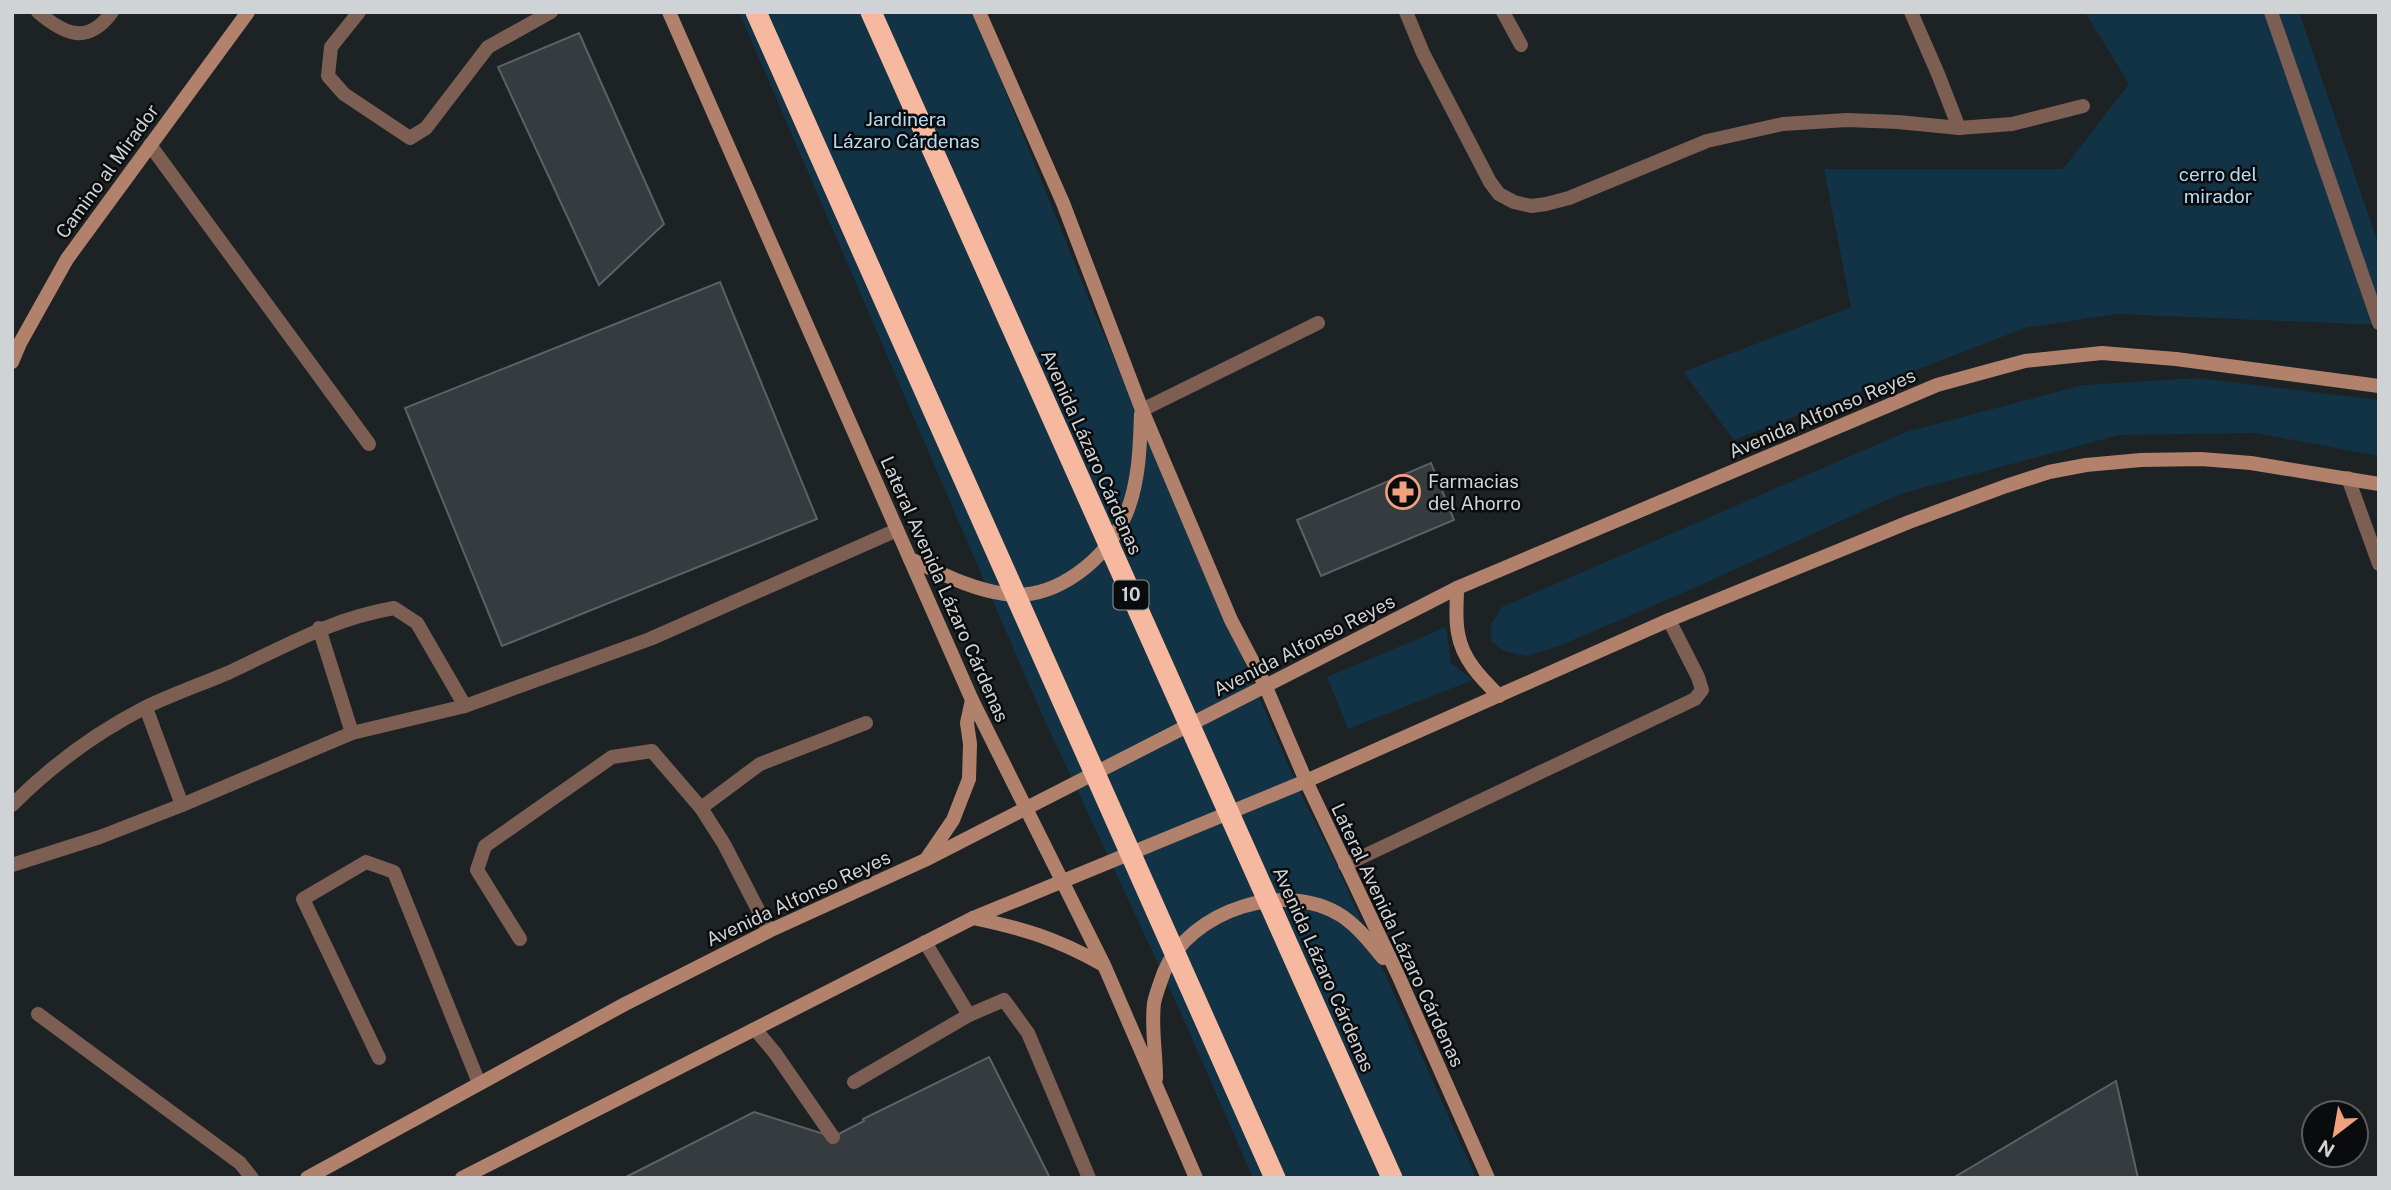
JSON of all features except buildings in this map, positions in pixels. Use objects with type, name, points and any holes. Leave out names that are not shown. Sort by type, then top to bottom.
[{"type":"highway","points":[[756,12],[1275,1178]]},
{"type":"highway","name":"Avenida Lázaro Cárdenas","points":[[871,12],[1392,1178]]},
{"type":"main road","name":"Camino al Mirador","points":[[12,362],[67,258],[248,12]]},
{"type":"main road","name":"Lateral Avenida Lázaro Cárdenas","points":[[669,12],[972,700],[1104,965],[1196,1178]]},
{"type":"main road","name":"Lateral Avenida Lázaro Cárdenas","points":[[978,12],[1063,203],[1142,410],[1231,620],[1265,685],[1306,781],[1398,975],[1488,1178]]},
{"type":"main road","name":"Avenida Alfonso Reyes","points":[[307,1178],[625,1003],[769,931],[925,860],[1457,588],[1937,385],[2025,361],[2102,353],[2379,386]]},
{"type":"main road","points":[[910,559],[975,588],[1008,595],[1038,592],[1066,581],[1093,561],[1112,541],[1127,513],[1140,450],[1142,410]]},
{"type":"main road","points":[[462,1178],[973,918],[1306,781],[1669,620],[1909,522],[2049,472],[2114,463],[2201,459],[2251,463],[2379,484]]},
{"type":"main road","points":[[1457,588],[1458,633],[1463,649],[1476,671],[1499,696]]},
{"type":"main road","points":[[925,860],[953,820],[969,779],[970,744],[967,723],[972,700]]},
{"type":"main road","points":[[1157,1088],[1154,1002],[1165,969],[1201,926],[1232,911],[1267,899],[1303,900],[1316,905],[1341,915],[1365,936],[1398,975]]},
{"type":"main road","points":[[973,918],[1039,933],[1067,944],[1104,965]]},
{"type":"lane","points":[[38,12],[67,32],[80,34],[90,32],[112,12]]},
{"type":"lane","points":[[359,12],[331,47],[328,76],[344,94],[410,138],[426,128],[488,47],[540,14]]},
{"type":"lane","points":[[1406,12],[1423,53],[1490,182],[1499,194],[1514,202],[1531,206],[1569,198],[1707,141],[1783,124],[1847,120],[1959,128],[2012,124],[2083,106]]},
{"type":"lane","points":[[1503,12],[1521,46]]},
{"type":"lane","points":[[1910,12],[1959,128]]},
{"type":"lane","points":[[2271,12],[2379,323]]},
{"type":"lane","points":[[150,145],[369,444]]},
{"type":"lane","points":[[1142,410],[1318,323]]},
{"type":"lane","points":[[2348,478],[2379,564]]},
{"type":"lane","points":[[12,866],[100,837],[182,805],[352,733],[465,706],[650,639],[897,530]]},
{"type":"lane","points":[[12,805],[64,758],[146,708],[230,672],[319,628],[363,613],[394,608],[417,623],[465,706]]},
{"type":"lane","points":[[1345,864],[1695,699],[1702,690],[1698,677],[1669,620]]},
{"type":"lane","points":[[319,628],[352,733]]},
{"type":"lane","points":[[146,708],[182,805]]},
{"type":"lane","points":[[701,808],[760,764],[866,723]]},
{"type":"lane","points":[[520,939],[477,870],[485,846],[612,757],[652,751],[701,808],[724,844],[769,931]]},
{"type":"lane","points":[[379,1058],[303,899],[366,862],[394,872],[479,1083]]},
{"type":"lane","points":[[925,943],[969,1016]]},
{"type":"lane","points":[[854,1082],[969,1016],[1004,1000],[1028,1033],[1089,1178]]},
{"type":"lane","points":[[38,1014],[240,1163],[252,1178]]},
{"type":"lane","points":[[755,1029],[833,1137]]},
{"type":"green space","name":"Jardinera Lázaro Cárdenas","points":[[739,12],[971,12],[1095,314],[1299,790],[1337,866],[1476,1178],[1253,1178],[1180,1011],[1039,708]]},
{"type":"green space","name":"cerro del mirador","points":[[2085,12],[2299,12],[2379,246],[2379,325],[2117,314],[2025,328],[1734,440],[1683,372],[1851,307],[1824,169],[2063,169],[2129,84]]},
{"type":"green space","points":[[2199,378],[2379,400],[2379,456],[2255,433],[2119,435],[1900,494],[1559,646],[1526,656],[1503,651],[1491,640],[1491,624],[1502,607],[1906,432],[2083,385]]},
{"type":"green space","points":[[1446,627],[1451,663],[1473,680],[1348,729],[1327,677]]},
{"type":"place","name":"Farmacias del Ahorro","points":[[1403,492]]}]
